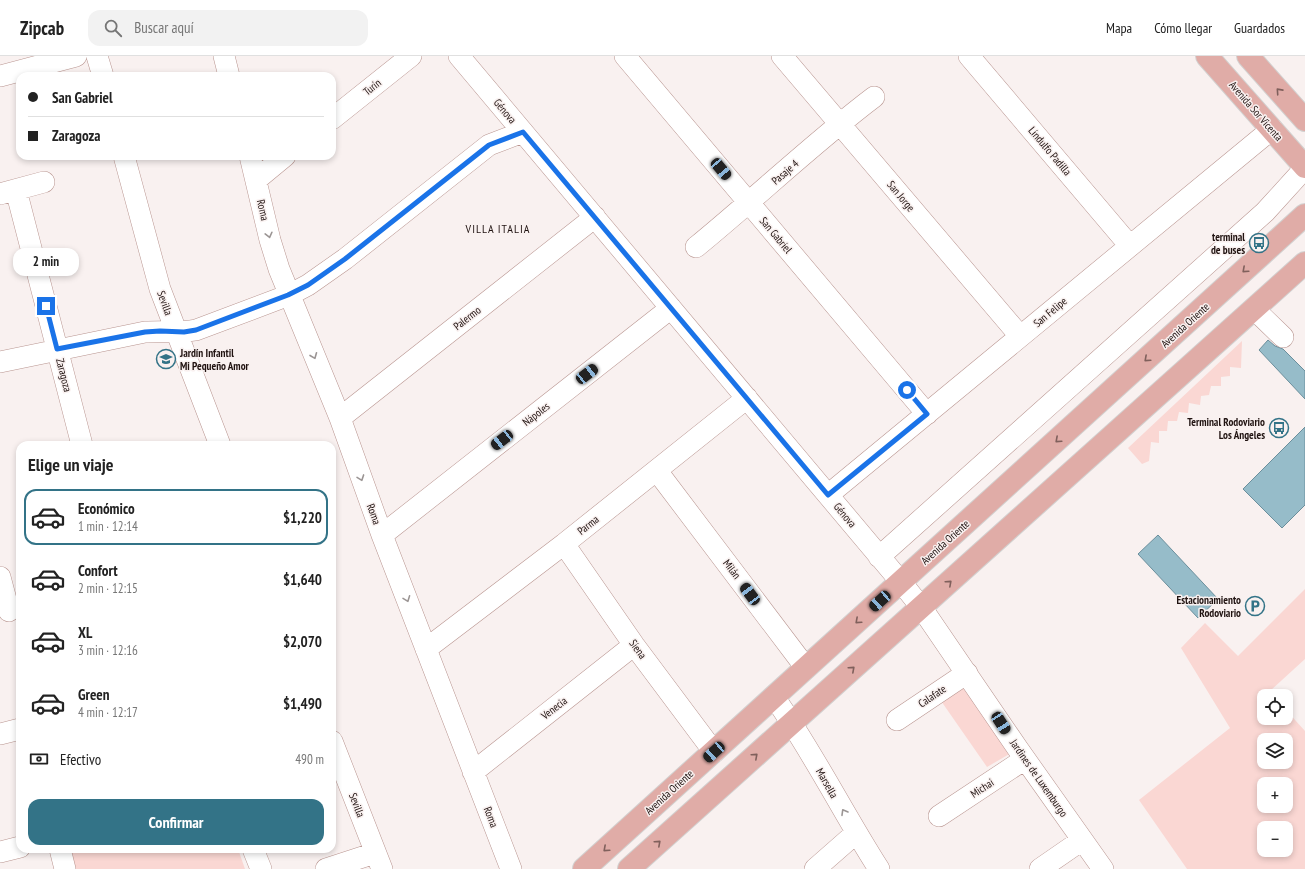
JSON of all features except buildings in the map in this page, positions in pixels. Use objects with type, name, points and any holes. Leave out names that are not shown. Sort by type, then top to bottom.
[{"type":"main road","name":"Avenida Sor Vicenta","points":[[1207,56],[1305,167]]},
{"type":"main road","points":[[1248,56],[1305,120]]},
{"type":"main road","name":"Avenida Oriente","points":[[584,869],[1305,215]]},
{"type":"main road","points":[[629,869],[1305,263]]},
{"type":"main road","points":[[1228,286],[1254,309]]},
{"type":"main road","points":[[1087,414],[1082,428],[1099,448]]},
{"type":"street","points":[[0,76],[76,56]]},
{"type":"street","points":[[97,56],[102,72]]},
{"type":"street","name":"Turín","points":[[336,116],[411,56]]},
{"type":"street","name":"Génova","points":[[459,56],[921,607]]},
{"type":"street","name":"San Gabriel","points":[[625,56],[927,414]]},
{"type":"street","name":"San Jorge","points":[[782,56],[1020,336]]},
{"type":"street","name":"Lindulfo Padilla","points":[[969,56],[1130,246]]},
{"type":"street","name":"Pasaje 4","points":[[696,247],[749,203],[839,124],[874,97]]},
{"type":"street","name":"San Felipe","points":[[828,495],[1272,129]]},
{"type":"street","points":[[0,362],[145,332],[176,332],[196,330],[288,295],[308,285],[339,264],[489,145],[523,132]]},
{"type":"street","name":"Sevilla","points":[[125,160],[160,288],[218,441]]},
{"type":"street","name":"Roma","points":[[251,160],[272,247],[288,295],[340,418],[382,536],[511,869]]},
{"type":"street","points":[[256,180],[280,160]]},
{"type":"street","points":[[879,557],[1265,212],[1305,167]]},
{"type":"street","points":[[8,192],[44,182]]},
{"type":"street","name":"Zaragoza","points":[[8,192],[57,349],[81,441]]},
{"type":"street","name":"Palermo","points":[[340,418],[595,217]]},
{"type":"street","name":"Nápoles","points":[[382,536],[671,308]]},
{"type":"street","points":[[1254,309],[1283,337]]},
{"type":"street","name":"Parma","points":[[426,649],[564,544],[657,471],[746,398]]},
{"type":"street","name":"Milán","points":[[657,471],[806,668]]},
{"type":"street","name":"Siena","points":[[564,544],[634,645],[714,752]]},
{"type":"street","points":[[0,577],[10,610]]},
{"type":"street","name":"Jardines de Luxemburgo","points":[[921,607],[1025,759],[1103,869]]},
{"type":"street","name":"Venecia","points":[[473,772],[634,645]]},
{"type":"street","name":"Calafate","points":[[897,720],[967,673]]},
{"type":"street","name":"Marsella","points":[[774,697],[792,723],[856,833],[880,869]]},
{"type":"street","points":[[0,734],[16,730]]},
{"type":"street","name":"Sevilla","points":[[336,751],[379,861]]},
{"type":"street","name":"Michai","points":[[939,816],[1025,759]]},
{"type":"street","points":[[816,869],[856,833]]},
{"type":"street","points":[[1040,869],[1082,840]]},
{"type":"street","points":[[0,852],[16,848]]},
{"type":"street","points":[[61,853],[66,869]]},
{"type":"street","points":[[255,853],[261,869]]},
{"type":"street","points":[[326,869],[379,861]]},
{"type":"shaded area","points":[[1242,341],[1241,368],[1230,367],[1230,376],[1221,377],[1221,386],[1211,386],[1209,395],[1201,396],[1200,405],[1189,403],[1188,413],[1179,412],[1177,421],[1168,421],[1167,431],[1159,431],[1159,443],[1151,442],[1149,461],[1142,464],[1128,448]]},
{"type":"shaded area","points":[[1305,589],[1305,659],[1272,689],[1257,689],[1257,725],[1293,725],[1293,718],[1305,731],[1305,869],[1187,869],[1139,800],[1230,728],[1181,648],[1205,623],[1238,656]]},
{"type":"shaded area","points":[[966,681],[1018,749],[987,767],[939,698]]},
{"type":"shaded area","points":[[71,853],[239,853],[245,869],[75,869]]},
{"type":"place","name":"terminal de buses","points":[[1259,243]]},
{"type":"place","name":"Jardín Infantil Mi Pequeño Amor","points":[[166,359]]},
{"type":"place","name":"Terminal Rodoviario Los Ángeles","points":[[1279,428]]},
{"type":"place","name":"Estacionamiento Rodoviario","points":[[1255,606]]},
{"type":"district","name":"VILLA ITALIA","points":[[498,229]]},
{"type":"route","points":[[46,306],[57,349],[145,332],[184,332],[196,330],[288,295],[308,285],[345,259],[489,145],[523,132],[828,495],[927,414],[907,390]]}]
